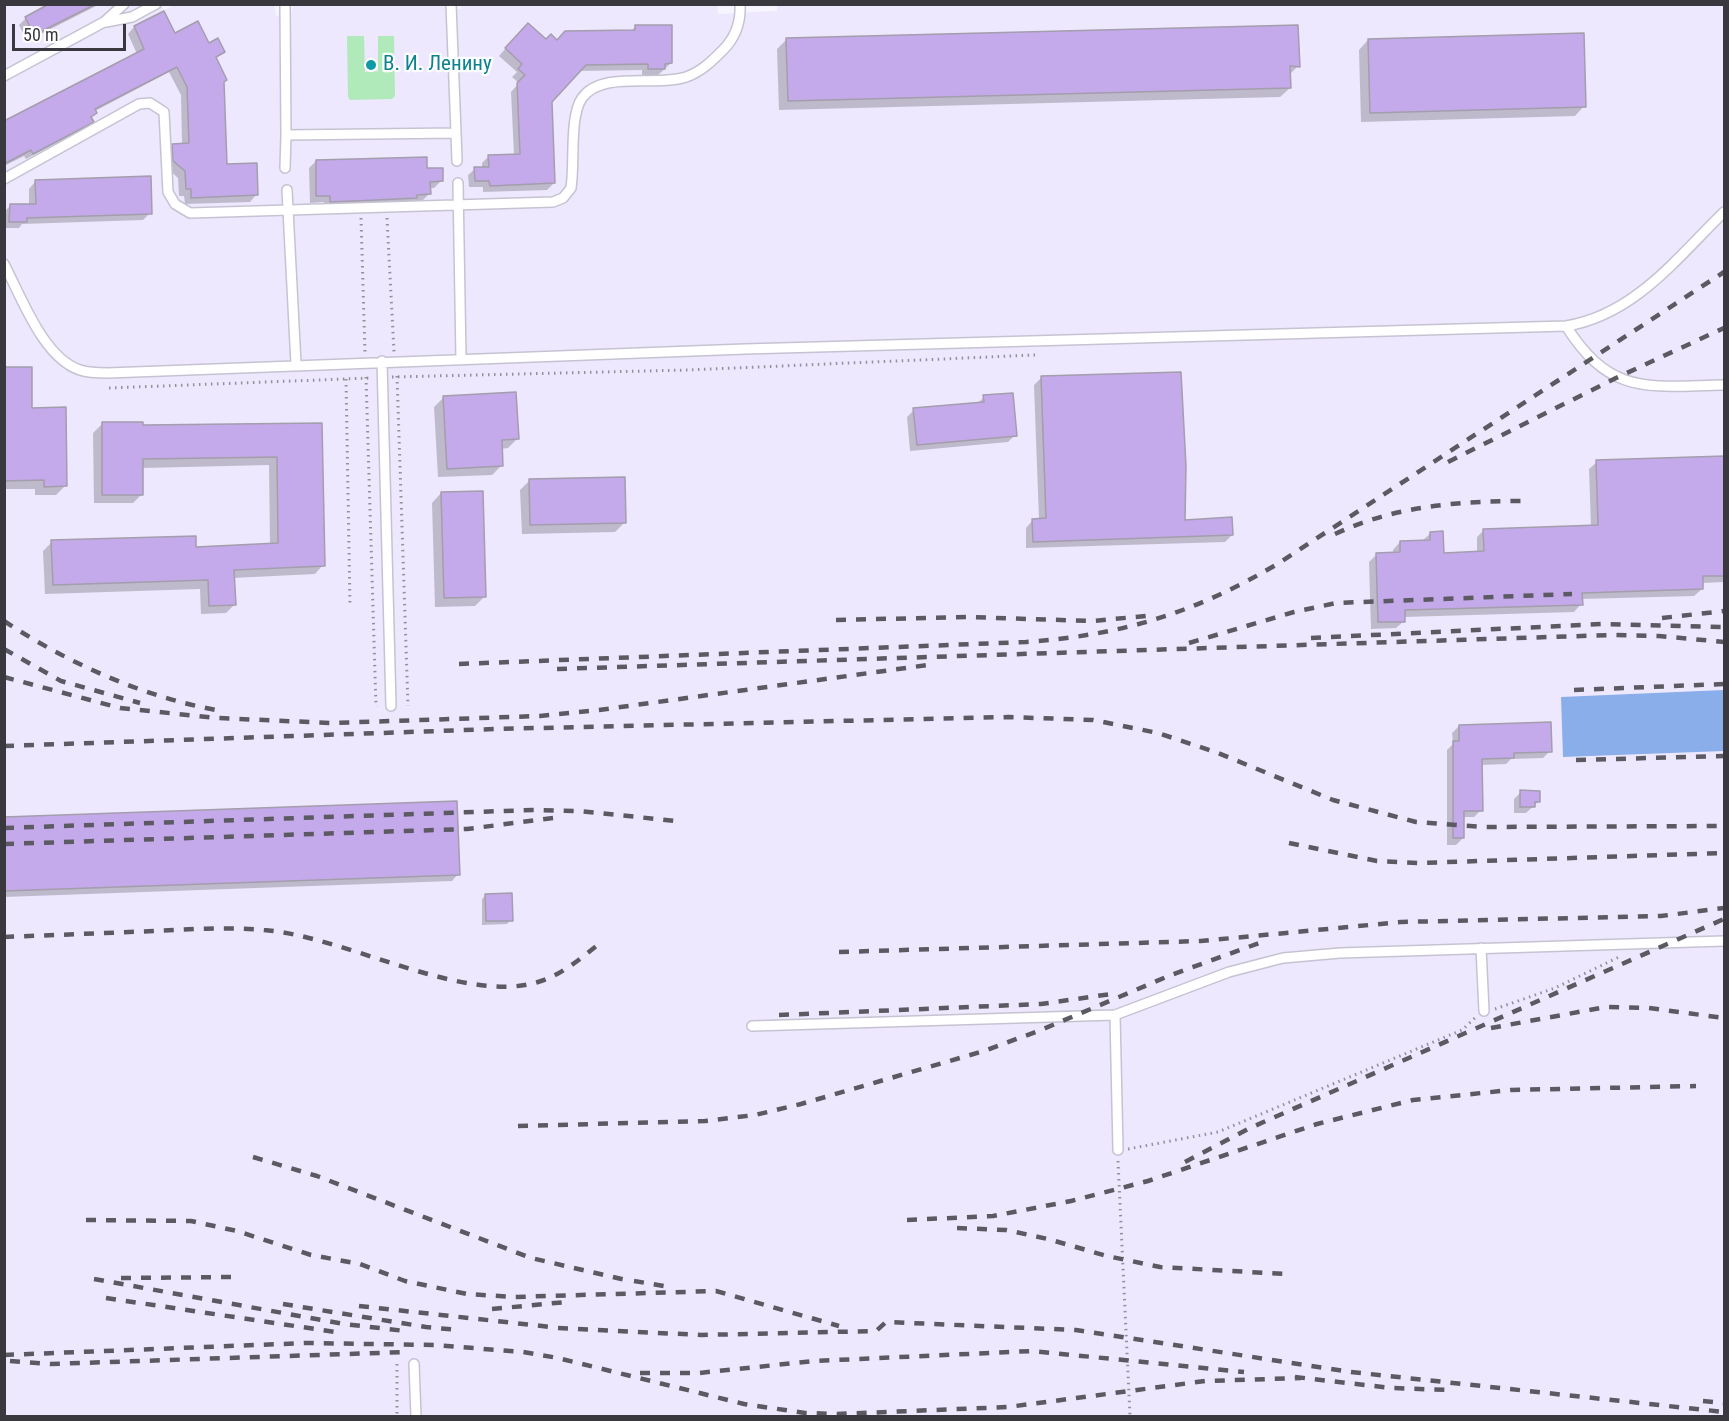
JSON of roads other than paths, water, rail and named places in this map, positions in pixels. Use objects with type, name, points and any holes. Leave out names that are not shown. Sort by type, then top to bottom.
[{"type":"lane","points":[[4,76],[104,22],[124,4]]},
{"type":"lane","points":[[104,22],[132,17],[156,4]]},
{"type":"lane","points":[[285,4],[285,168]]},
{"type":"lane","points":[[452,4],[457,161]]},
{"type":"lane","points":[[4,179],[139,104],[150,103],[164,112],[168,192],[181,210],[190,213],[288,212],[553,201],[563,198],[571,188],[576,112],[588,91],[606,83],[673,79],[696,73],[727,46],[739,21],[740,4]]},
{"type":"lane","points":[[286,135],[456,133]]},
{"type":"lane","points":[[459,183],[461,359]]},
{"type":"lane","points":[[287,190],[296,364]]},
{"type":"lane","points":[[4,264],[45,342],[55,354],[78,370],[108,373],[382,361],[1566,326],[1597,319],[1626,304],[1664,272],[1725,212]]},
{"type":"lane","points":[[1566,326],[1583,352],[1616,378],[1656,387],[1725,385]]},
{"type":"lane","points":[[382,361],[391,706]]},
{"type":"lane","points":[[752,1026],[1115,1015],[1229,972],[1268,960],[1340,953],[1725,940]]},
{"type":"lane","points":[[1481,948],[1484,1011]]},
{"type":"lane","points":[[1115,1015],[1118,1150]]},
{"type":"lane","points":[[414,1364],[416,1416]]},
{"type":"water","points":[[1724,690],[1724,751],[1563,757],[1561,697]]},
{"type":"railway","points":[[459,664],[1026,642],[1095,634],[1157,619],[1218,595],[1279,563],[1724,272]]},
{"type":"railway","points":[[1448,462],[1616,378],[1724,328]]},
{"type":"railway","points":[[1335,534],[1358,524],[1406,511],[1478,502],[1528,501]]},
{"type":"railway","points":[[1189,643],[1294,612],[1336,603],[1572,594]]},
{"type":"railway","points":[[1662,618],[1724,611]]},
{"type":"railway","points":[[836,620],[967,617],[1092,621],[1146,616]]},
{"type":"railway","points":[[4,621],[54,651],[106,676],[160,696],[216,710]]},
{"type":"railway","points":[[1311,638],[1602,624],[1724,627]]},
{"type":"railway","points":[[557,669],[1612,635],[1659,636],[1724,642]]},
{"type":"railway","points":[[4,649],[61,681],[140,703]]},
{"type":"railway","points":[[4,677],[120,708],[217,718],[332,723],[540,716],[935,664]]},
{"type":"railway","points":[[1574,690],[1724,684]]},
{"type":"railway","points":[[4,746],[496,729],[1009,717],[1093,720],[1158,733],[1218,753],[1333,800],[1416,822],[1483,827],[1724,826]]},
{"type":"railway","points":[[1576,760],[1724,756]]},
{"type":"railway","points":[[4,828],[533,810],[579,811],[676,821]]},
{"type":"railway","points":[[4,844],[467,829],[561,817]]},
{"type":"railway","points":[[1289,843],[1377,861],[1419,863],[1724,853]]},
{"type":"railway","points":[[839,952],[1201,941],[1401,922],[1661,916],[1724,908]]},
{"type":"railway","points":[[1185,1162],[1250,1128],[1724,919]]},
{"type":"railway","points":[[4,937],[210,929],[264,930],[331,944],[440,977],[475,984],[508,987],[538,982],[556,975],[603,941]]},
{"type":"railway","points":[[518,1126],[705,1121],[755,1115],[801,1104],[984,1051],[1041,1030],[1171,975],[1262,942]]},
{"type":"railway","points":[[779,1015],[1041,1004],[1111,994]]},
{"type":"railway","points":[[1491,1028],[1606,1007],[1649,1008],[1724,1018]]},
{"type":"railway","points":[[907,1220],[993,1216],[1071,1201],[1148,1181],[1317,1124],[1413,1100],[1511,1090],[1696,1086]]},
{"type":"railway","points":[[253,1157],[317,1176],[531,1258],[626,1280]]},
{"type":"railway","points":[[86,1220],[191,1221],[237,1231],[311,1255],[360,1264],[405,1281],[467,1294],[514,1297],[716,1291],[839,1326]]},
{"type":"railway","points":[[957,1228],[1006,1230],[1160,1267],[1285,1274]]},
{"type":"railway","points":[[121,1278],[235,1277]]},
{"type":"railway","points":[[94,1279],[344,1324],[405,1331]]},
{"type":"railway","points":[[634,1281],[670,1287]]},
{"type":"railway","points":[[106,1298],[342,1333]]},
{"type":"railway","points":[[492,1309],[566,1302]]},
{"type":"railway","points":[[283,1304],[458,1330]]},
{"type":"railway","points":[[359,1306],[551,1327]]},
{"type":"railway","points":[[558,1328],[701,1335],[876,1331],[886,1322],[1076,1330],[1351,1372],[1724,1412]]},
{"type":"railway","points":[[4,1355],[306,1343],[434,1345],[523,1352],[558,1358],[744,1404],[805,1413],[837,1414],[1008,1407],[1205,1381],[1301,1378]]},
{"type":"railway","points":[[640,1373],[699,1373],[814,1361],[1032,1351],[1244,1372]]},
{"type":"railway","points":[[10,1361],[50,1364],[406,1352]]},
{"type":"railway","points":[[1295,1377],[1391,1388],[1450,1390]]},
{"type":"railway","points":[[1703,1401],[1724,1403]]},
{"type":"place","name":"В. И. Ленину","points":[[371,65]]}]
